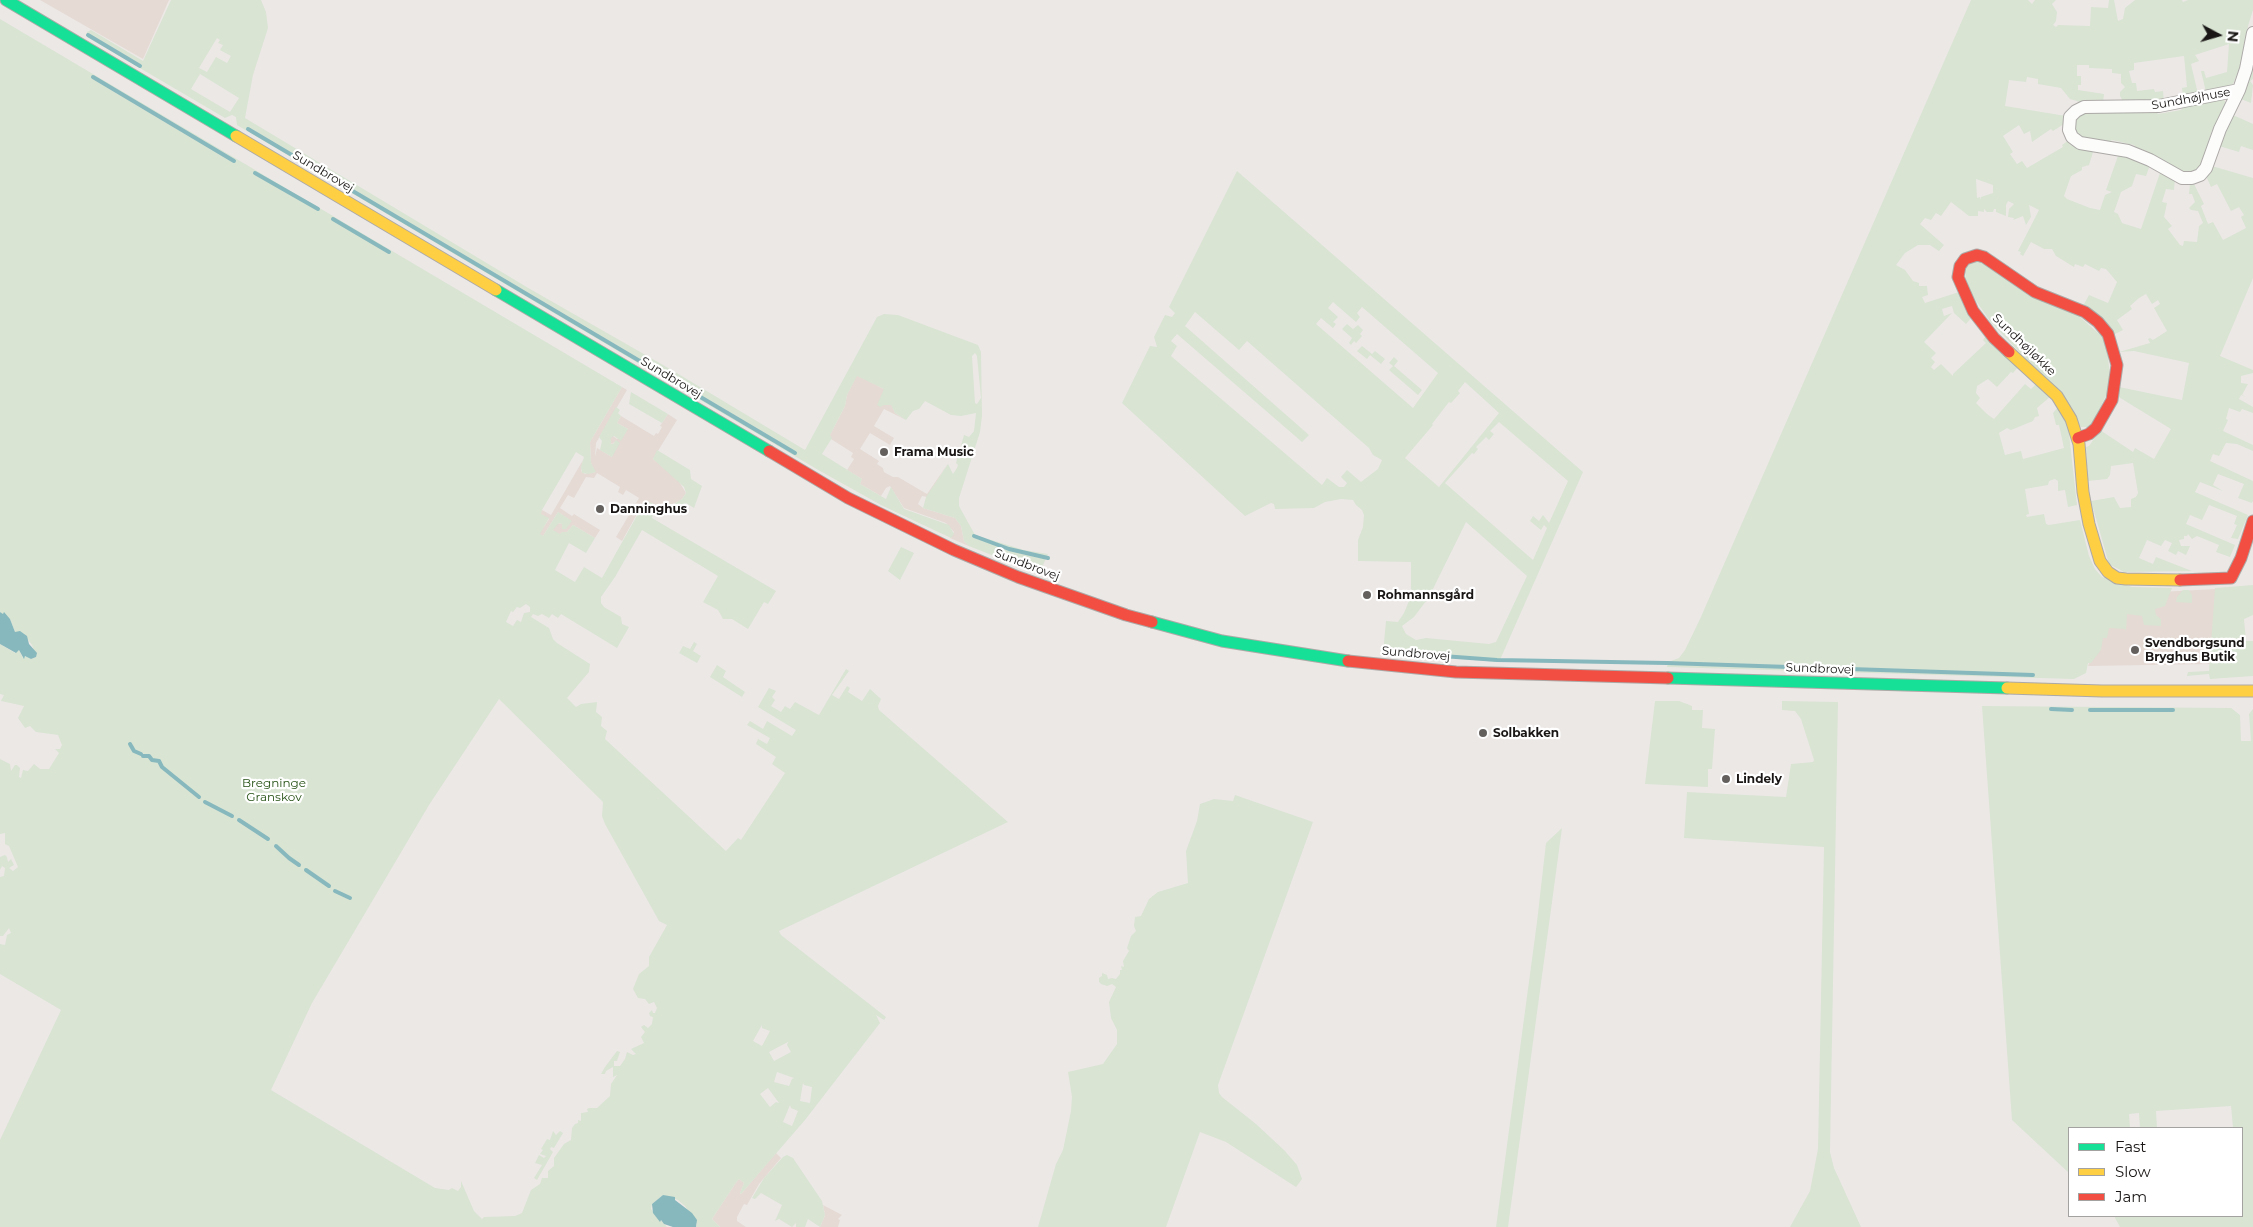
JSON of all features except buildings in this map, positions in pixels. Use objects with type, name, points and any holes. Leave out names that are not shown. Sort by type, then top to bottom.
[{"type":"main road","name":"Sundbrovej","points":[[6,0],[848,498],[962,554],[1018,577],[1126,615],[1222,641],[1338,660],[1432,670],[2078,690],[2253,690]]},
{"type":"main road","name":"Sundhøjløkke","points":[[2078,438],[2089,434],[2096,428],[2112,400],[2117,365],[2108,334],[2089,315],[2035,292],[1984,256],[1977,255],[1965,259],[1960,266],[1958,277],[1973,311],[1994,338],[2059,399],[2071,419],[2078,438],[2083,492],[2090,530],[2100,561],[2111,574],[2122,578],[2149,580],[2228,578],[2232,577],[2241,558]]},
{"type":"main road","points":[[2241,558],[2253,521]]},
{"type":"main road","name":"Sundbrovej","points":[[2179,690],[2253,682]]},
{"type":"street","name":"Sundhøjhuse","points":[[2239,90],[2159,106],[2084,107],[2072,114],[2069,119],[2069,130],[2072,137],[2080,143],[2128,151],[2150,160],[2182,178],[2192,178],[2200,175],[2206,168],[2216,139],[2239,90],[2246,69],[2253,33]]},
{"type":"street","points":[[2241,558],[2253,564]]},
{"type":"shaded area","points":[[40,0],[169,0],[143,59]]},
{"type":"shaded area","points":[[857,375],[884,389],[882,405],[891,404],[895,413],[906,420],[884,409],[874,426],[894,438],[890,445],[870,433],[860,449],[879,461],[877,464],[883,468],[884,472],[893,477],[898,477],[927,494],[949,462],[927,497],[922,496],[918,504],[923,508],[955,518],[961,526],[964,541],[971,547],[950,538],[954,532],[946,523],[904,508],[890,486],[886,488],[881,496],[860,484],[862,479],[847,470],[854,459],[851,457],[853,453],[831,439],[830,435],[845,406],[847,395]]},
{"type":"shaded area","points":[[622,387],[627,390],[596,443],[595,457],[597,448],[612,457],[616,441],[612,444],[610,442],[611,438],[613,436],[617,439],[628,429],[617,423],[621,416],[654,436],[656,433],[658,434],[662,427],[660,426],[668,414],[677,420],[653,459],[678,480],[686,493],[682,499],[666,509],[653,505],[642,505],[622,541],[616,537],[639,498],[626,490],[623,495],[618,492],[620,487],[597,473],[594,478],[586,477],[574,498],[568,495],[560,508],[600,530],[595,538],[573,525],[567,532],[562,532],[560,535],[552,530],[557,523],[562,524],[563,529],[571,521],[558,512],[543,536],[539,534],[549,519],[540,514],[542,510],[551,515],[583,460],[581,471],[585,474],[595,472],[591,463],[590,442]]},
{"type":"shaded area","points":[[2216,589],[2212,664],[2088,666],[2102,629],[2160,592]]},
{"type":"shaded area","points":[[776,1153],[781,1158],[759,1184],[747,1205],[744,1204],[737,1217],[737,1221],[746,1227],[720,1227],[712,1219],[735,1184],[739,1179],[744,1183],[741,1194]]},
{"type":"shaded area","points":[[823,1205],[842,1215],[838,1219],[840,1220],[838,1227],[820,1227],[825,1215]]},
{"type":"green space","points":[[171,0],[261,0],[266,12],[268,28],[253,75],[245,118],[530,289],[670,369],[805,450],[877,317],[884,314],[898,315],[978,345],[981,352],[982,416],[980,432],[959,498],[959,506],[975,535],[1024,550],[1048,554],[1039,574],[969,546],[964,541],[961,526],[955,518],[923,508],[926,497],[948,464],[953,474],[957,468],[958,465],[956,463],[964,435],[969,437],[974,431],[976,413],[961,416],[951,415],[925,401],[906,420],[895,413],[891,405],[880,407],[877,405],[884,389],[857,376],[847,395],[845,406],[830,435],[832,438],[822,454],[862,479],[860,484],[886,499],[891,487],[904,509],[949,525],[954,534],[951,538],[881,505],[820,471],[237,125],[236,117],[232,115],[225,118],[87,37],[87,32],[91,30],[143,61]],"holes":[[[217,38],[220,40],[218,43],[223,45],[220,50],[231,56],[227,63],[216,57],[207,72],[199,68]],[[200,74],[239,98],[230,112],[191,89]],[[975,353],[977,356],[981,398],[977,404],[975,403],[972,356]]]},
{"type":"green space","points":[[1971,0],[2028,0],[2032,4],[2035,0],[2056,0],[2052,4],[2057,12],[2056,21],[2053,25],[2056,27],[2058,25],[2090,26],[2091,7],[2108,8],[2109,0],[2114,0],[2118,21],[2123,19],[2125,8],[2135,0],[2182,0],[2183,2],[2188,0],[2253,0],[2253,10],[2248,26],[2242,62],[2233,84],[2206,92],[2201,71],[2204,71],[2206,78],[2227,72],[2229,44],[2195,55],[2199,61],[2191,64],[2198,94],[2183,97],[2182,88],[2187,87],[2184,56],[2134,63],[2134,70],[2129,71],[2132,83],[2136,83],[2137,91],[2154,89],[2155,92],[2163,91],[2164,101],[2124,103],[2120,96],[2120,92],[2125,87],[2121,83],[2121,74],[2112,73],[2112,69],[2089,68],[2089,65],[2077,65],[2077,76],[2081,76],[2081,85],[2078,85],[2078,90],[2104,94],[2103,103],[2080,103],[2070,99],[2061,88],[2038,84],[2038,79],[2027,77],[2026,82],[2009,80],[2005,106],[2066,116],[2064,124],[2053,131],[2051,129],[2032,142],[2030,131],[2024,134],[2019,125],[2003,136],[2013,152],[2010,154],[2017,164],[2022,161],[2027,168],[2063,147],[2062,145],[2069,140],[2094,149],[2089,165],[2082,167],[2082,170],[2071,176],[2064,196],[2090,208],[2100,210],[2105,195],[2112,192],[2106,190],[2119,153],[2150,165],[2146,176],[2136,174],[2132,186],[2121,192],[2114,212],[2118,214],[2122,223],[2141,229],[2161,170],[2175,179],[2174,190],[2166,189],[2162,202],[2167,203],[2164,217],[2172,226],[2168,229],[2180,245],[2183,246],[2184,241],[2197,242],[2199,226],[2203,223],[2198,211],[2189,208],[2195,202],[2192,194],[2189,194],[2190,183],[2193,182],[2204,204],[2201,206],[2208,224],[2213,222],[2223,240],[2246,228],[2241,217],[2244,215],[2239,207],[2231,211],[2217,184],[2211,187],[2206,176],[2212,166],[2253,178],[2253,278],[2220,356],[2253,370],[2253,373],[2241,376],[2241,383],[2248,384],[2242,395],[2248,398],[2241,395],[2239,399],[2253,407],[2253,413],[2242,409],[2240,412],[2229,408],[2226,419],[2228,420],[2223,431],[2253,445],[2253,451],[2237,444],[2226,443],[2219,456],[2213,454],[2210,461],[2253,481],[2253,501],[2252,503],[2238,498],[2244,484],[2218,474],[2213,485],[2223,491],[2200,482],[2195,492],[2248,515],[2238,539],[2231,538],[2237,525],[2234,524],[2237,516],[2209,505],[2202,520],[2190,515],[2186,524],[2235,545],[2230,557],[2216,552],[2219,545],[2197,536],[2192,539],[2188,534],[2184,536],[2184,539],[2179,540],[2181,546],[2190,546],[2186,555],[2178,551],[2176,555],[2168,551],[2172,543],[2165,540],[2161,546],[2147,540],[2139,558],[2153,564],[2156,557],[2192,571],[2124,572],[2109,564],[2091,501],[2114,497],[2120,508],[2131,507],[2131,499],[2136,497],[2138,493],[2133,463],[2111,466],[2110,475],[2107,479],[2088,481],[2086,447],[2089,446],[2100,430],[2133,452],[2135,448],[2154,459],[2171,429],[2117,396],[2119,387],[2182,400],[2189,363],[2134,351],[2119,352],[2150,343],[2148,339],[2153,340],[2167,331],[2154,308],[2160,304],[2158,300],[2152,304],[2146,294],[2139,298],[2130,306],[2132,309],[2117,320],[2123,330],[2113,335],[2083,306],[2089,295],[2108,303],[2117,282],[2106,269],[2101,268],[2099,271],[2085,264],[2083,267],[2075,264],[2074,267],[2056,256],[2052,249],[2044,249],[2031,242],[2023,256],[2018,251],[2039,210],[2029,205],[2031,217],[2026,225],[2023,216],[2013,220],[2014,218],[2008,217],[2009,209],[2014,204],[2008,201],[2006,216],[1996,212],[1996,209],[1993,212],[1987,212],[1984,209],[1984,212],[1978,211],[1978,216],[1969,216],[1951,202],[1941,216],[1936,213],[1931,220],[1925,218],[1920,224],[1944,245],[1939,251],[1930,245],[1918,245],[1905,253],[1896,265],[1905,270],[1913,281],[1919,283],[1919,286],[1927,286],[1928,295],[1922,297],[1925,303],[1959,292],[1972,317],[1966,324],[1954,313],[1952,306],[1942,309],[1944,316],[1952,313],[1924,342],[1936,353],[1931,358],[1935,362],[1931,367],[1934,370],[1941,364],[1953,376],[1986,343],[1983,340],[1986,336],[2019,366],[1997,387],[1988,379],[1977,386],[1976,393],[1980,398],[1976,403],[1987,414],[1994,419],[2025,384],[2031,389],[2037,383],[2051,396],[2037,408],[2039,416],[2035,417],[2033,421],[2011,430],[2007,428],[1999,433],[2005,455],[2021,451],[2023,459],[2064,448],[2059,425],[2056,425],[2053,413],[2059,406],[2068,425],[2077,505],[2068,507],[2065,490],[2058,491],[2058,481],[2055,479],[2049,481],[2048,485],[2025,489],[2029,514],[2026,515],[2027,517],[2044,514],[2046,524],[2049,525],[2080,520],[2089,556],[2095,569],[2102,577],[2132,587],[2172,588],[2165,606],[2155,609],[2156,615],[2161,619],[2161,626],[2144,625],[2142,616],[2127,614],[2126,631],[2125,629],[2109,628],[2107,638],[2103,638],[2101,650],[2091,663],[2088,663],[2086,673],[2074,679],[1667,667],[1668,662],[1679,658],[1685,650]],"holes":[[[1976,179],[1993,185],[1993,193],[1981,197],[1981,200],[1980,197],[1977,198]]]},
{"type":"green space","name":"Bregninge Granskov","points":[[0,19],[622,387],[590,442],[591,463],[596,472],[582,473],[581,467],[584,457],[576,452],[542,510],[541,514],[549,518],[540,534],[543,536],[558,512],[572,521],[566,529],[562,529],[562,524],[559,523],[553,530],[560,534],[567,532],[573,525],[595,538],[586,553],[569,543],[555,570],[575,582],[584,567],[602,578],[644,503],[649,502],[666,509],[682,499],[686,493],[684,487],[653,459],[657,450],[690,470],[691,479],[702,486],[694,508],[686,503],[671,514],[654,510],[652,518],[776,591],[768,604],[764,602],[748,629],[732,619],[723,619],[718,610],[703,602],[718,576],[642,530],[615,577],[601,597],[601,603],[604,607],[621,617],[622,624],[629,627],[617,648],[561,614],[558,618],[552,614],[549,618],[542,614],[538,616],[533,614],[531,617],[549,628],[553,639],[557,643],[590,664],[589,672],[567,698],[576,707],[581,704],[597,702],[596,712],[602,717],[601,726],[607,731],[605,739],[726,851],[738,838],[741,840],[785,773],[772,764],[776,757],[756,744],[758,739],[767,744],[770,738],[747,725],[750,721],[763,729],[767,721],[792,736],[796,730],[758,707],[769,688],[776,691],[772,697],[775,700],[771,706],[781,712],[785,706],[790,709],[795,702],[819,715],[846,669],[849,671],[832,695],[839,699],[847,686],[850,688],[848,692],[862,701],[870,689],[881,699],[878,706],[879,710],[1008,822],[779,931],[781,935],[886,1017],[884,1020],[876,1015],[880,1023],[805,1120],[741,1194],[744,1183],[739,1179],[735,1184],[712,1219],[720,1227],[696,1227],[697,1224],[685,1206],[678,1200],[663,1195],[652,1204],[651,1209],[667,1227],[0,1227],[0,1140],[61,1010],[0,974],[0,944],[5,945],[7,935],[11,933],[9,928],[3,936],[0,936],[0,877],[4,876],[5,868],[2,866],[0,870],[0,857],[5,855],[8,862],[11,859],[14,865],[9,868],[13,871],[18,867],[9,846],[5,844],[5,833],[0,834],[0,759],[10,764],[11,771],[17,765],[20,768],[19,777],[21,778],[23,770],[28,771],[34,764],[40,769],[49,769],[59,753],[55,749],[60,749],[62,745],[58,735],[36,732],[30,726],[25,728],[18,718],[24,706],[1,701],[4,695],[0,694],[0,644],[15,653],[19,650],[23,658],[26,656],[31,659],[36,657],[32,645],[23,633],[15,632],[10,619],[0,612]],"holes":[[[526,604],[530,607],[530,612],[524,613],[521,622],[517,620],[513,626],[506,622],[511,611],[513,612],[517,607],[520,608]],[[499,699],[603,802],[602,816],[605,824],[659,921],[667,925],[649,957],[649,966],[639,974],[633,989],[638,998],[645,999],[649,1004],[654,1002],[657,1008],[655,1013],[652,1010],[649,1013],[653,1017],[652,1024],[648,1028],[644,1025],[641,1027],[645,1032],[641,1037],[644,1043],[631,1049],[636,1054],[633,1055],[627,1052],[620,1066],[614,1066],[614,1061],[617,1061],[620,1052],[617,1051],[605,1067],[601,1074],[605,1074],[606,1071],[613,1067],[613,1077],[617,1075],[611,1084],[610,1096],[597,1108],[589,1108],[587,1109],[588,1112],[581,1113],[581,1121],[578,1120],[578,1123],[572,1128],[571,1140],[564,1144],[554,1158],[554,1166],[548,1171],[548,1178],[542,1178],[540,1184],[531,1190],[522,1213],[515,1216],[484,1217],[482,1219],[474,1211],[461,1181],[461,1187],[458,1191],[452,1188],[449,1190],[435,1188],[271,1090],[312,1003],[429,805]],[[762,1025],[762,1028],[770,1031],[762,1046],[753,1041]],[[788,1042],[787,1045],[791,1052],[774,1061],[769,1052]],[[777,1072],[794,1078],[789,1086],[774,1082]],[[803,1083],[812,1087],[810,1103],[800,1101]],[[768,1088],[779,1103],[776,1102],[770,1107],[760,1094]],[[790,1105],[791,1108],[798,1111],[792,1126],[783,1122]]]},
{"type":"green space","points":[[2253,65],[2253,79],[2250,81],[2253,85],[2251,103],[2241,99]]},
{"type":"green space","points":[[2223,98],[2227,105],[2218,125],[2214,126],[2211,133],[2201,168],[2186,174],[2137,149],[2134,145],[2112,140],[2109,142],[2084,140],[2076,134],[2074,119],[2081,112],[2155,110],[2158,114],[2181,110],[2183,106]]},
{"type":"green space","points":[[2233,115],[2253,124],[2253,150],[2241,146],[2239,152],[2219,146]]},
{"type":"green space","points":[[1237,171],[1583,472],[1499,662],[1383,653],[1386,621],[1398,622],[1411,596],[1411,562],[1358,561],[1358,540],[1363,527],[1364,515],[1353,500],[1341,499],[1325,502],[1314,508],[1275,509],[1274,504],[1271,503],[1245,516],[1122,403],[1150,346],[1157,347],[1154,337],[1165,315],[1172,317],[1175,313],[1169,307]],"holes":[[[1333,302],[1356,322],[1360,317],[1357,313],[1362,307],[1438,373],[1413,408],[1316,324],[1321,318],[1333,328],[1336,324],[1333,322],[1338,317],[1328,308]],[[1195,312],[1239,350],[1247,341],[1369,448],[1373,455],[1382,460],[1378,469],[1361,482],[1347,470],[1341,477],[1347,483],[1344,487],[1339,487],[1327,478],[1322,485],[1171,356],[1177,346],[1171,341],[1177,334],[1302,442],[1309,435],[1185,326]],[[1465,382],[1499,413],[1439,487],[1405,458],[1433,425],[1449,402],[1451,403],[1460,393],[1458,391]],[[1499,422],[1568,481],[1549,523],[1543,515],[1539,521],[1533,516],[1530,521],[1541,530],[1544,525],[1547,528],[1533,560],[1445,483],[1472,453],[1474,454],[1478,449],[1476,447],[1486,437],[1489,440],[1494,434],[1490,431]],[[1466,522],[1527,576],[1496,642],[1489,644],[1426,638],[1416,640],[1406,634],[1402,626],[1414,617],[1429,597]]]},
{"type":"green space","points":[[1976,260],[2073,311],[2106,340],[2111,385],[2091,427],[2081,427],[2035,369],[1990,321],[1965,285],[1966,265]]},
{"type":"green space","points":[[1347,324],[1353,329],[1358,325],[1363,330],[1360,334],[1362,336],[1356,343],[1354,341],[1351,345],[1349,343],[1352,338],[1342,329]]},
{"type":"green space","points":[[1362,346],[1372,354],[1375,351],[1385,359],[1381,364],[1370,355],[1367,359],[1357,351]]},
{"type":"green space","points":[[1394,357],[1398,361],[1394,366],[1422,390],[1418,395],[1389,370],[1393,366],[1389,363]]},
{"type":"green space","points":[[631,392],[668,414],[662,423],[629,404]]},
{"type":"green space","points":[[616,407],[620,410],[618,413],[621,416],[617,423],[628,429],[621,441],[614,436],[611,438],[611,444],[616,440],[620,443],[612,457],[600,450],[602,441],[599,437]]},
{"type":"green space","points":[[901,547],[914,553],[900,580],[888,571]]},
{"type":"green space","points":[[2253,585],[2253,615],[2244,619],[2246,641],[2253,641],[2253,676],[2210,679],[2209,674],[2187,676],[2188,672],[2209,671],[2215,588]]},
{"type":"green space","points":[[2183,590],[2189,590],[2192,595],[2192,603],[2176,602],[2177,597]]},
{"type":"green space","points":[[694,642],[697,644],[693,651],[701,656],[697,663],[679,653],[683,646],[690,649]]},
{"type":"green space","points":[[717,665],[726,671],[723,677],[745,692],[742,697],[710,677]]},
{"type":"green space","points":[[1655,701],[1679,701],[1692,706],[1692,710],[1703,710],[1702,728],[1715,729],[1712,769],[1708,769],[1708,787],[1645,784]]},
{"type":"green space","points":[[1782,701],[1838,702],[1830,1152],[1834,1168],[1861,1227],[1790,1227],[1810,1191],[1818,1149],[1824,847],[1684,838],[1687,792],[1786,797],[1791,764],[1813,762],[1814,760],[1801,719],[1795,711],[1782,710]]},
{"type":"green space","points":[[1982,706],[2231,708],[2240,715],[2241,741],[2251,741],[2249,714],[2253,709],[2253,1227],[2120,1227],[2115,1217],[2243,1217],[2243,1127],[2233,1127],[2231,1106],[2156,1111],[2157,1127],[2140,1127],[2139,1113],[2129,1114],[2130,1127],[2068,1127],[2068,1172],[2012,1120]]},
{"type":"green space","points":[[1235,795],[1313,822],[1218,1085],[1219,1093],[1222,1097],[1256,1124],[1284,1150],[1297,1165],[1302,1179],[1296,1187],[1226,1142],[1200,1132],[1166,1227],[1038,1227],[1056,1164],[1063,1150],[1071,1111],[1072,1097],[1068,1072],[1103,1064],[1117,1044],[1117,1030],[1111,1018],[1109,1002],[1116,987],[1112,984],[1107,986],[1101,984],[1099,978],[1102,976],[1102,973],[1107,975],[1108,979],[1116,979],[1120,974],[1121,966],[1124,967],[1123,961],[1129,951],[1127,948],[1131,936],[1136,931],[1134,926],[1135,917],[1141,916],[1149,899],[1158,892],[1188,883],[1186,851],[1197,821],[1200,804],[1214,799],[1233,801]]},
{"type":"green space","points":[[1562,828],[1508,1227],[1496,1227],[1546,843]]},
{"type":"green space","points":[[553,1131],[556,1135],[560,1131],[563,1133],[554,1148],[551,1147],[550,1149],[553,1152],[537,1180],[534,1178],[542,1165],[535,1163],[539,1155],[544,1158],[546,1156],[540,1154],[543,1150],[541,1149],[547,1139],[550,1140]]},
{"type":"green space","points":[[787,1155],[793,1158],[822,1201],[825,1215],[820,1227],[808,1219],[805,1227],[796,1227],[796,1223],[792,1227],[779,1219],[775,1221],[782,1205],[761,1193],[755,1199],[752,1198],[764,1178]]},
{"type":"water","points":[[0,612],[3,614],[4,612],[10,619],[15,632],[20,631],[27,636],[29,644],[37,653],[36,657],[31,659],[25,656],[24,659],[19,650],[16,653],[0,644]]},
{"type":"water","points":[[663,1195],[675,1197],[675,1200],[692,1213],[697,1220],[696,1227],[673,1227],[664,1224],[661,1220],[660,1222],[653,1213],[652,1204]]},
{"type":"waterway","points":[[88,35],[140,66]]},
{"type":"waterway","points":[[93,77],[234,161]]},
{"type":"waterway","points":[[248,129],[795,453]]},
{"type":"waterway","points":[[255,173],[318,209]]},
{"type":"waterway","points":[[333,219],[389,252]]},
{"type":"waterway","points":[[974,536],[1009,549],[1048,558]]},
{"type":"waterway","points":[[1388,652],[1497,660],[1667,663],[2033,675]]},
{"type":"waterway","points":[[2051,709],[2072,710]]},
{"type":"waterway","points":[[2090,710],[2173,710]]},
{"type":"waterway","points":[[130,744],[134,751],[141,754]]},
{"type":"waterway","points":[[143,756],[149,756],[152,760],[159,761],[162,767],[199,797]]},
{"type":"waterway","points":[[205,802],[232,816]]},
{"type":"waterway","points":[[239,820],[268,839]]},
{"type":"waterway","points":[[276,846],[299,865]]},
{"type":"waterway","points":[[306,870],[329,886]]},
{"type":"waterway","points":[[335,891],[350,898]]},
{"type":"traffic: fast","points":[[6,0],[236,136]]},
{"type":"traffic: fast","points":[[496,290],[769,451]]},
{"type":"traffic: fast","points":[[1152,622],[1222,641],[1348,661]]},
{"type":"traffic: fast","points":[[1668,678],[2007,688]]},
{"type":"traffic: slow","points":[[236,136],[496,290]]},
{"type":"traffic: slow","points":[[2009,352],[2057,396],[2071,419],[2079,444],[2083,492],[2089,524],[2100,561],[2108,572],[2117,578],[2180,580]]},
{"type":"traffic: slow","points":[[2007,688],[2102,691],[2253,691]]},
{"type":"traffic: jam","points":[[2009,352],[1994,338],[1973,311],[1958,277],[1960,266],[1965,259],[1977,255],[1984,257],[2035,292],[2085,312],[2098,322],[2108,334],[2117,365],[2112,400],[2096,428],[2089,434],[2078,438]]},
{"type":"traffic: jam","points":[[769,451],[848,498],[954,550],[1018,577],[1126,615],[1152,622]]},
{"type":"traffic: jam","points":[[2180,580],[2231,578],[2241,558],[2253,521]]},
{"type":"traffic: jam","points":[[1348,661],[1456,672],[1668,678]]},
{"type":"place","name":"Frama Music","points":[[884,452]]},
{"type":"place","name":"Danninghus","points":[[600,509]]},
{"type":"place","name":"Rohmannsgård","points":[[1367,595]]},
{"type":"place","name":"Svendborgsund Bryghus Butik","points":[[2135,650]]},
{"type":"place","name":"Solbakken","points":[[1483,733]]},
{"type":"place","name":"Lindely","points":[[1726,779]]}]
